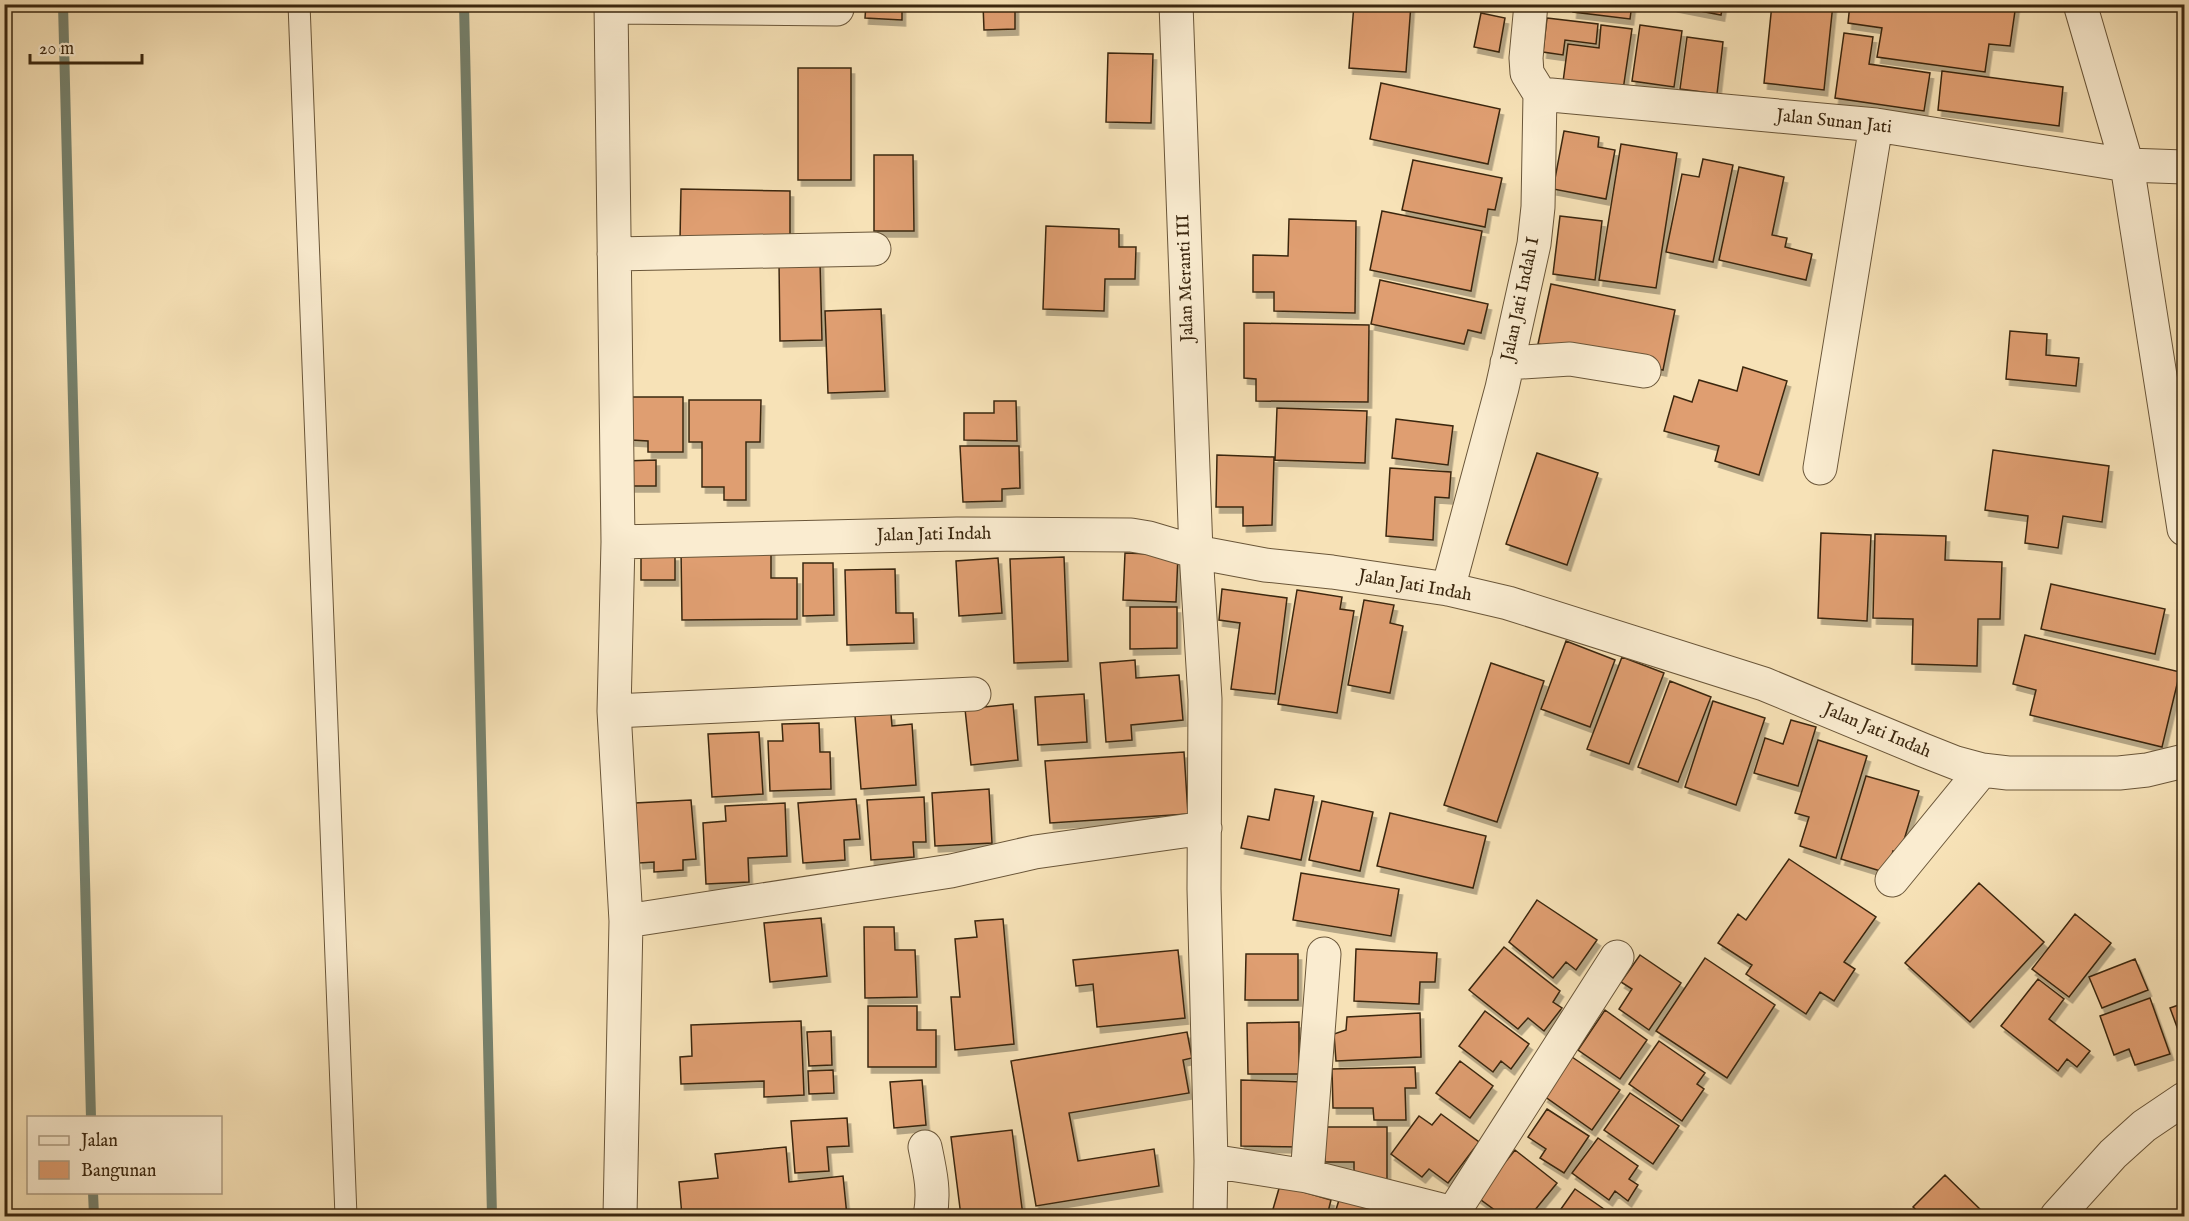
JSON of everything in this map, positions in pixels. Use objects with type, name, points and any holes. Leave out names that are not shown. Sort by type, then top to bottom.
[{"type":"street","name":"Jalan Meranti III","points":[[1176,4],[1196,552],[1205,699],[1204,889],[1211,1161],[1210,1216]]},
{"type":"street","name":"Jalan Jati Indah I","points":[[1448,589],[1507,363],[1535,235],[1538,207],[1540,94],[1527,73],[1526,58],[1531,4]]},
{"type":"street","points":[[2080,4],[2127,165],[2184,529]]},
{"type":"street","points":[[620,1216],[626,921],[614,711],[618,542],[611,6],[837,9]]},
{"type":"street","name":"Jalan Sunan Jati","points":[[1540,94],[1876,125],[2127,165],[2184,167]]},
{"type":"street","points":[[1820,468],[1876,125]]},
{"type":"street","points":[[614,254],[874,249]]},
{"type":"street","points":[[1507,363],[1570,359],[1644,371]]},
{"type":"street","name":"Jalan Jati Indah","points":[[618,542],[957,534],[1149,537],[1196,552],[1265,566],[1332,572],[1448,589],[1508,603],[1764,684],[1923,750],[1982,770],[2008,773],[2119,773],[2147,770],[2184,761]]},
{"type":"street","points":[[614,711],[974,694]]},
{"type":"street","points":[[1892,879],[1982,770]]},
{"type":"street","points":[[626,921],[951,871],[1035,852],[1204,828]]},
{"type":"street","points":[[1307,1176],[1324,954]]},
{"type":"street","points":[[1211,1161],[1307,1176],[1456,1215],[1617,957]]},
{"type":"street","points":[[2057,1216],[2113,1154],[2144,1126],[2184,1099]]},
{"type":"street","points":[[925,1147],[933,1187],[930,1216]]},
{"type":"lane","points":[[298,4],[346,1216]]},
{"type":"building","points":[[866,4],[902,4],[902,20],[865,18]]},
{"type":"building","points":[[983,4],[1015,4],[1015,29],[984,30]]},
{"type":"building","points":[[1354,4],[1411,4],[1406,72],[1349,68]]},
{"type":"building","points":[[1574,4],[1632,4],[1630,19],[1573,12]]},
{"type":"building","points":[[1674,4],[1723,4],[1721,15],[1674,6]]},
{"type":"building","points":[[1772,4],[1833,4],[1824,90],[1764,83]]},
{"type":"building","points":[[1850,4],[2016,4],[2010,46],[1989,44],[1985,72],[1877,57],[1882,28],[1848,23]]},
{"type":"building","points":[[1481,13],[1505,18],[1499,52],[1474,47]]},
{"type":"building","points":[[1547,18],[1598,24],[1596,44],[1565,40],[1563,55],[1543,52]]},
{"type":"building","points":[[1601,25],[1632,29],[1623,90],[1563,82],[1568,44],[1599,48]]},
{"type":"building","points":[[1640,25],[1682,31],[1674,87],[1632,81]]},
{"type":"building","points":[[1844,33],[1873,37],[1869,64],[1930,73],[1924,111],[1835,98]]},
{"type":"building","points":[[1687,37],[1723,42],[1717,94],[1680,89]]},
{"type":"building","points":[[1108,53],[1153,54],[1151,123],[1106,122]]},
{"type":"building","points":[[798,68],[851,68],[851,180],[798,180]]},
{"type":"building","points":[[1942,71],[2063,87],[2059,126],[1938,110]]},
{"type":"building","points":[[1381,83],[1500,109],[1488,164],[1370,139]]},
{"type":"building","points":[[1564,131],[1599,137],[1598,147],[1615,150],[1606,199],[1553,189]]},
{"type":"building","points":[[1621,144],[1677,153],[1656,288],[1599,280]]},
{"type":"building","points":[[874,155],[913,155],[914,231],[874,231]]},
{"type":"building","points":[[1703,159],[1733,165],[1713,262],[1666,252],[1682,174],[1699,177]]},
{"type":"building","points":[[1413,160],[1502,178],[1495,210],[1488,209],[1485,227],[1402,210]]},
{"type":"building","points":[[1739,167],[1784,177],[1772,235],[1787,238],[1785,247],[1812,254],[1806,280],[1719,260]]},
{"type":"building","points":[[681,189],[790,191],[790,242],[680,240]]},
{"type":"building","points":[[1382,211],[1482,231],[1471,291],[1370,270]]},
{"type":"building","points":[[1560,216],[1602,221],[1595,280],[1553,274]]},
{"type":"building","points":[[1289,219],[1356,221],[1355,313],[1274,311],[1274,292],[1253,292],[1253,255],[1288,256]]},
{"type":"building","points":[[1046,226],[1119,229],[1119,247],[1136,247],[1135,279],[1105,279],[1104,311],[1043,309]]},
{"type":"building","points":[[779,262],[820,262],[822,340],[780,341]]},
{"type":"building","points":[[1380,280],[1488,304],[1481,333],[1468,330],[1464,344],[1371,324]]},
{"type":"building","points":[[1551,284],[1675,310],[1663,370],[1538,344]]},
{"type":"building","points":[[881,309],[885,391],[828,393],[825,311]]},
{"type":"building","points":[[1244,323],[1369,325],[1368,402],[1256,401],[1256,379],[1244,378]]},
{"type":"building","points":[[2010,331],[2047,334],[2046,355],[2079,358],[2076,386],[2006,379]]},
{"type":"building","points":[[1743,367],[1787,381],[1759,475],[1715,461],[1719,446],[1664,431],[1674,396],[1692,402],[1699,380],[1737,391]]},
{"type":"building","points":[[631,397],[683,397],[683,452],[648,452],[648,441],[631,440]]},
{"type":"building","points":[[689,400],[761,400],[760,442],[746,442],[746,500],[724,500],[724,487],[702,487],[702,442],[689,442]]},
{"type":"building","points":[[994,401],[1016,401],[1017,441],[964,440],[964,413],[994,413]]},
{"type":"building","points":[[1277,408],[1367,411],[1365,463],[1275,460]]},
{"type":"building","points":[[1396,419],[1453,426],[1448,465],[1392,458]]},
{"type":"building","points":[[960,446],[1019,446],[1020,488],[1002,489],[1002,501],[963,502]]},
{"type":"building","points":[[1993,450],[2109,466],[2102,522],[2063,516],[2058,548],[2025,543],[2028,516],[1985,510]]},
{"type":"building","points":[[1537,453],[1598,473],[1567,565],[1506,544]]},
{"type":"building","points":[[1217,455],[1274,457],[1272,525],[1243,526],[1243,507],[1216,507]]},
{"type":"building","points":[[656,460],[656,486],[624,486],[623,461]]},
{"type":"building","points":[[1390,468],[1451,472],[1449,498],[1435,497],[1433,540],[1386,536]]},
{"type":"building","points":[[1821,533],[1871,535],[1867,621],[1818,618]]},
{"type":"building","points":[[1875,534],[1946,536],[1945,560],[2002,562],[2000,619],[1978,619],[1977,666],[1912,664],[1913,619],[1873,618]]},
{"type":"building","points":[[771,549],[771,578],[797,578],[797,619],[682,620],[681,550]]},
{"type":"building","points":[[1125,553],[1178,555],[1176,602],[1123,600]]},
{"type":"building","points":[[641,555],[675,555],[675,580],[641,580]]},
{"type":"building","points":[[1064,557],[1068,661],[1014,663],[1010,559]]},
{"type":"building","points":[[998,558],[1002,613],[959,616],[956,561]]},
{"type":"building","points":[[803,563],[833,563],[834,615],[803,616]]},
{"type":"building","points":[[895,569],[896,613],[913,613],[914,643],[847,645],[845,570]]},
{"type":"building","points":[[2051,584],[2165,609],[2155,654],[2041,629]]},
{"type":"building","points":[[1222,589],[1287,598],[1275,694],[1231,689],[1240,623],[1219,620]]},
{"type":"building","points":[[1297,590],[1342,597],[1340,609],[1354,611],[1337,713],[1278,704]]},
{"type":"building","points":[[1364,600],[1394,605],[1390,623],[1403,626],[1390,693],[1348,685]]},
{"type":"building","points":[[1130,607],[1177,607],[1177,648],[1130,649]]},
{"type":"building","points":[[2025,635],[2180,672],[2162,747],[2030,715],[2036,690],[2013,684]]},
{"type":"building","points":[[1566,641],[1615,660],[1590,727],[1541,709]]},
{"type":"building","points":[[1622,657],[1664,673],[1629,764],[1587,749]]},
{"type":"building","points":[[1135,660],[1136,678],[1179,675],[1183,720],[1131,725],[1132,740],[1106,742],[1100,663]]},
{"type":"building","points":[[1491,663],[1544,681],[1497,822],[1444,805]]},
{"type":"building","points":[[1670,681],[1711,697],[1678,782],[1638,767]]},
{"type":"building","points":[[1084,694],[1087,742],[1038,745],[1035,697]]},
{"type":"building","points":[[1713,701],[1765,718],[1736,805],[1685,787]]},
{"type":"building","points":[[1013,704],[1018,760],[971,765],[965,709]]},
{"type":"building","points":[[891,714],[892,726],[912,724],[916,785],[861,789],[855,716]]},
{"type":"building","points":[[1791,720],[1816,727],[1798,786],[1754,773],[1765,738],[1783,744]]},
{"type":"building","points":[[819,723],[820,752],[830,752],[831,789],[770,791],[768,741],[783,741],[782,724]]},
{"type":"building","points":[[759,732],[763,794],[712,797],[708,734]]},
{"type":"building","points":[[1818,740],[1867,756],[1836,858],[1800,846],[1809,817],[1795,813]]},
{"type":"building","points":[[1184,752],[1188,814],[1050,823],[1045,761]]},
{"type":"building","points":[[1866,776],[1919,791],[1900,853],[1893,851],[1887,873],[1841,859]]},
{"type":"building","points":[[989,789],[992,843],[935,846],[932,793]]},
{"type":"building","points":[[1275,789],[1314,796],[1301,860],[1241,848],[1248,816],[1269,820]]},
{"type":"building","points":[[924,797],[926,842],[913,842],[914,857],[871,860],[867,800]]},
{"type":"building","points":[[856,799],[860,839],[844,840],[845,860],[803,863],[798,803]]},
{"type":"building","points":[[691,800],[696,859],[683,860],[683,870],[654,872],[654,862],[639,863],[635,803]]},
{"type":"building","points":[[1322,801],[1373,812],[1360,871],[1309,860]]},
{"type":"building","points":[[785,803],[787,856],[748,858],[749,882],[706,884],[703,823],[726,821],[725,806]]},
{"type":"building","points":[[1390,813],[1486,836],[1473,888],[1377,866]]},
{"type":"building","points":[[1789,859],[1876,917],[1844,962],[1855,969],[1834,1001],[1820,992],[1806,1014],[1746,974],[1752,965],[1718,943],[1738,914],[1746,920]]},
{"type":"building","points":[[1301,873],[1399,889],[1391,936],[1293,920]]},
{"type":"building","points":[[1979,883],[2044,942],[1970,1022],[1905,963]]},
{"type":"building","points":[[1537,900],[1597,940],[1576,970],[1566,962],[1553,978],[1509,942]]},
{"type":"building","points":[[2075,914],[2111,943],[2069,997],[2032,969]]},
{"type":"building","points":[[821,918],[827,976],[770,982],[764,923]]},
{"type":"building","points":[[1003,919],[1014,1044],[955,1050],[951,997],[960,997],[955,939],[977,937],[975,921]]},
{"type":"building","points":[[864,927],[894,927],[895,950],[915,950],[917,997],[865,998]]},
{"type":"building","points":[[1504,947],[1560,991],[1553,1002],[1562,1008],[1544,1031],[1528,1018],[1518,1029],[1469,990]]},
{"type":"building","points":[[1356,949],[1437,953],[1435,982],[1420,982],[1419,1004],[1354,1001]]},
{"type":"building","points":[[1178,950],[1185,1018],[1097,1027],[1093,984],[1076,986],[1073,960]]},
{"type":"building","points":[[1246,954],[1298,954],[1298,1000],[1245,1000]]},
{"type":"building","points":[[1640,955],[1681,983],[1649,1030],[1619,1009],[1632,989],[1621,982]]},
{"type":"building","points":[[1705,958],[1775,1005],[1727,1078],[1656,1031]]},
{"type":"building","points":[[2135,959],[2148,990],[2102,1008],[2089,977]]},
{"type":"building","points":[[2038,979],[2064,999],[2049,1019],[2090,1051],[2077,1067],[2067,1059],[2058,1071],[2001,1026]]},
{"type":"building","points":[[2150,998],[2170,1054],[2135,1065],[2129,1049],[2114,1055],[2100,1016]]},
{"type":"building","points":[[2184,1003],[2184,1046],[2170,1008]]},
{"type":"building","points":[[868,1006],[917,1006],[917,1030],[936,1030],[936,1067],[868,1067]]},
{"type":"building","points":[[1605,1010],[1647,1040],[1620,1079],[1578,1050]]},
{"type":"building","points":[[1485,1011],[1529,1044],[1511,1069],[1501,1061],[1493,1072],[1459,1046]]},
{"type":"building","points":[[1420,1013],[1421,1057],[1336,1061],[1334,1034],[1346,1030],[1347,1017]]},
{"type":"building","points":[[801,1021],[804,1095],[764,1097],[764,1081],[681,1084],[680,1057],[692,1056],[691,1025]]},
{"type":"building","points":[[1299,1022],[1299,1074],[1248,1074],[1247,1023]]},
{"type":"building","points":[[831,1031],[832,1065],[809,1066],[807,1032]]},
{"type":"building","points":[[1187,1032],[1192,1058],[1183,1060],[1189,1093],[1069,1113],[1078,1161],[1154,1149],[1159,1186],[1036,1206],[1011,1061]]},
{"type":"building","points":[[1659,1041],[1705,1073],[1697,1084],[1704,1089],[1682,1121],[1629,1084]]},
{"type":"building","points":[[1572,1057],[1620,1090],[1592,1130],[1544,1096]]},
{"type":"building","points":[[1460,1061],[1493,1086],[1470,1118],[1436,1093]]},
{"type":"building","points":[[1415,1067],[1416,1088],[1405,1088],[1406,1120],[1374,1120],[1373,1108],[1333,1108],[1332,1069]]},
{"type":"building","points":[[833,1070],[834,1093],[809,1094],[808,1071]]},
{"type":"building","points":[[922,1080],[926,1125],[894,1128],[890,1082]]},
{"type":"building","points":[[1241,1080],[1303,1082],[1302,1147],[1241,1146]]},
{"type":"building","points":[[1630,1093],[1679,1126],[1653,1164],[1604,1130]]},
{"type":"building","points":[[1547,1109],[1589,1136],[1564,1173],[1540,1158],[1546,1149],[1528,1137]]},
{"type":"building","points":[[1441,1114],[1479,1142],[1448,1183],[1429,1169],[1422,1177],[1391,1154],[1419,1116],[1432,1125]]},
{"type":"building","points":[[847,1118],[849,1146],[827,1147],[829,1171],[795,1173],[791,1121]]},
{"type":"building","points":[[2181,1123],[2184,1123],[2184,1183]]},
{"type":"building","points":[[1325,1127],[1387,1127],[1387,1185],[1354,1185],[1354,1162],[1325,1162]]},
{"type":"building","points":[[1012,1130],[1023,1216],[961,1216],[951,1137]]},
{"type":"building","points":[[1598,1138],[1638,1166],[1629,1179],[1638,1185],[1628,1201],[1615,1191],[1609,1200],[1572,1173]]},
{"type":"building","points":[[786,1147],[789,1182],[843,1176],[847,1216],[682,1216],[679,1182],[718,1178],[715,1154]]},
{"type":"building","points":[[1515,1150],[1557,1183],[1530,1216],[1503,1216],[1477,1197]]},
{"type":"building","points":[[1945,1175],[1987,1216],[1923,1216],[1913,1207]]},
{"type":"building","points":[[1280,1185],[1331,1200],[1327,1216],[1271,1216]]},
{"type":"building","points":[[1575,1189],[1614,1216],[1556,1216]]},
{"type":"building","points":[[1339,1200],[1397,1216],[1334,1216]]},
{"type":"waterway","points":[[63,4],[91,1116]]},
{"type":"waterway","points":[[464,4],[492,1216]]},
{"type":"waterway","points":[[93,1194],[94,1216]]}]
